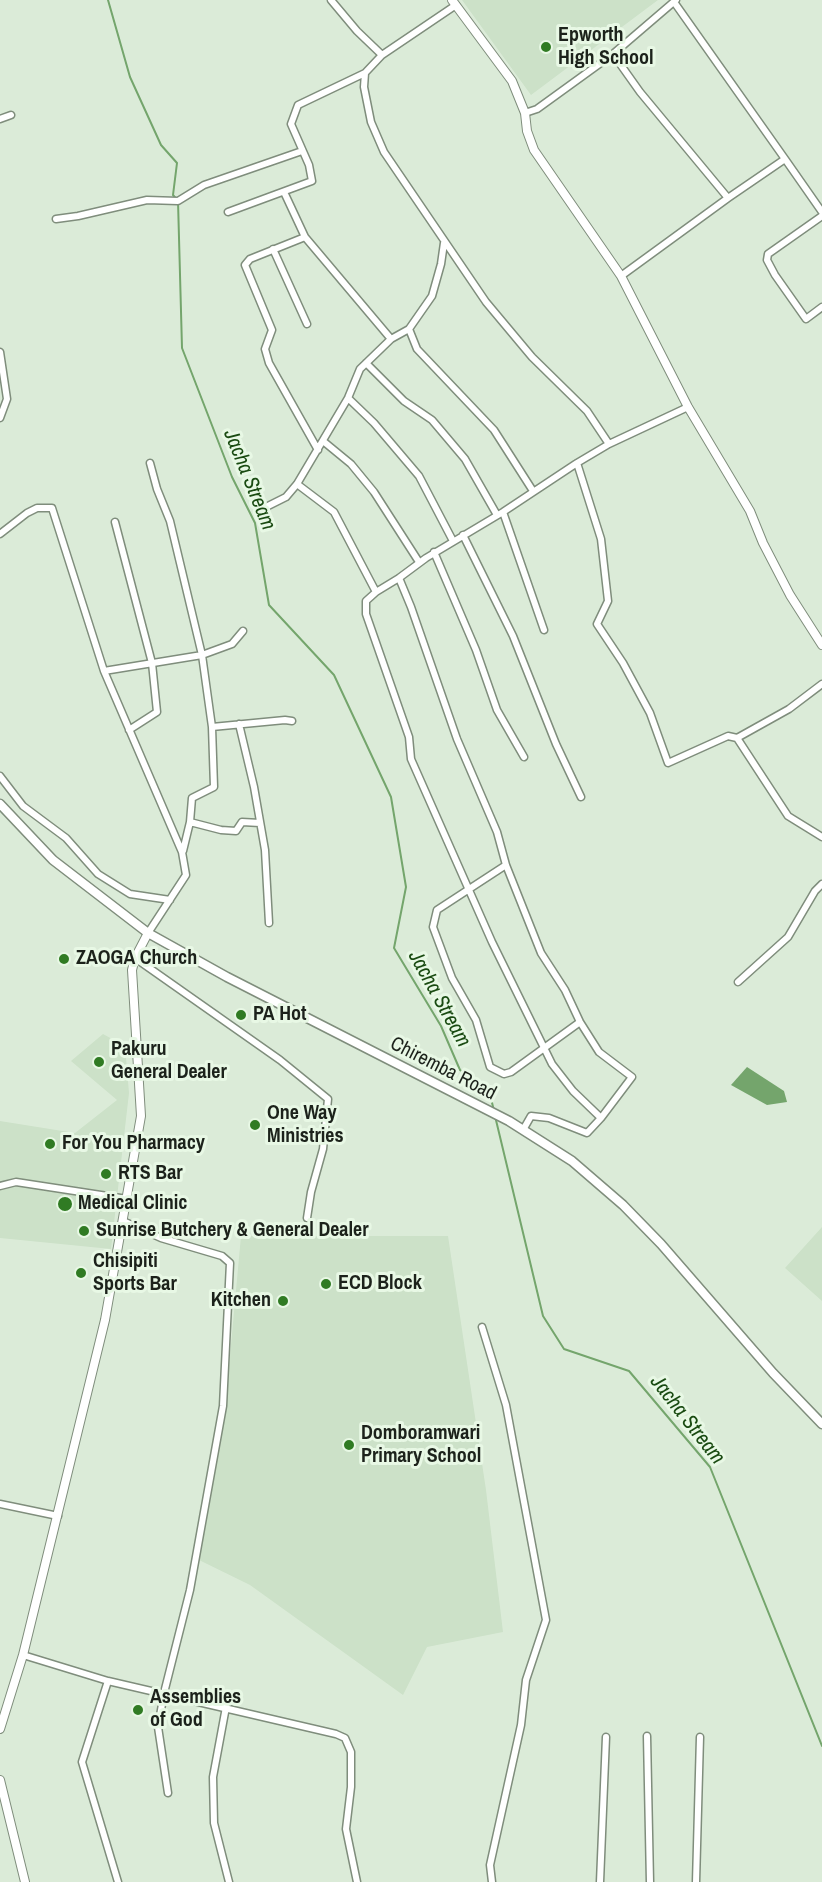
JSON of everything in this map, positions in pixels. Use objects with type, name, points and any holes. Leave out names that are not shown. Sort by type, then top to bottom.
[{"type":"main road","name":"Chiremba Road","points":[[0,804],[53,860],[148,933],[244,986],[509,1121],[572,1161],[623,1205],[661,1244],[773,1373],[822,1424]]},
{"type":"street","points":[[331,0],[357,31],[382,55]]},
{"type":"street","points":[[525,113],[537,109],[613,54],[675,1],[822,214],[768,254],[767,260],[806,319],[822,308]]},
{"type":"street","points":[[228,212],[312,181],[309,165],[291,124],[298,105],[364,73],[382,55],[454,3],[512,81],[525,113],[527,131],[534,150],[621,276],[688,406],[750,511],[790,595],[822,645]]},
{"type":"street","points":[[613,54],[652,108],[728,198]]},
{"type":"street","points":[[364,73],[364,87],[371,122],[384,152],[486,302],[532,357],[587,411],[609,444]]},
{"type":"street","points":[[0,119],[11,115]]},
{"type":"street","points":[[56,219],[147,200],[178,201],[204,185],[302,151]]},
{"type":"street","points":[[621,276],[785,159]]},
{"type":"street","points":[[284,192],[305,237],[391,339]]},
{"type":"street","points":[[305,237],[250,259],[245,265],[272,330],[265,349],[269,363],[318,450]]},
{"type":"street","points":[[262,509],[286,496],[297,484],[348,398],[360,369],[391,339],[409,329],[432,296],[441,264],[444,242]]},
{"type":"street","points":[[273,249],[307,324]]},
{"type":"street","points":[[409,329],[417,349],[494,430],[533,491]]},
{"type":"street","points":[[0,352],[7,399],[0,418]]},
{"type":"street","points":[[366,363],[404,401],[432,420],[465,459],[500,514],[544,630]]},
{"type":"street","points":[[348,398],[374,423],[419,476],[453,540]]},
{"type":"street","points":[[602,1118],[573,1090],[552,1064],[492,942],[411,759],[409,737],[366,614],[366,601],[434,552],[500,514],[577,463],[609,444],[688,406]]},
{"type":"street","points":[[323,441],[351,464],[374,492],[419,562]]},
{"type":"street","points":[[150,463],[170,521],[202,655],[212,727],[214,787],[192,798],[190,822],[182,852]]},
{"type":"street","points":[[577,463],[601,539],[608,601],[597,624],[623,663],[650,713],[668,763],[728,736],[737,738],[789,709],[822,684]]},
{"type":"street","points":[[297,484],[334,512],[376,592]]},
{"type":"street","points":[[0,534],[27,513],[37,508],[52,508],[104,671],[182,852],[186,875],[148,933],[135,958],[132,970],[141,1116],[127,1199],[105,1320],[23,1655],[0,1729]]},
{"type":"street","points":[[115,522],[152,663],[157,712],[129,730]]},
{"type":"street","points":[[463,535],[513,636],[556,744],[581,797]]},
{"type":"street","points":[[434,552],[476,650],[497,710],[524,757]]},
{"type":"street","points":[[399,578],[457,739],[497,832],[506,865],[541,953],[565,990],[580,1022],[599,1052],[632,1077],[602,1118],[587,1133],[549,1118],[531,1116],[523,1130]]},
{"type":"street","points":[[104,671],[202,655],[232,645],[243,631]]},
{"type":"street","points":[[212,727],[292,721]]},
{"type":"street","points":[[239,724],[254,787],[267,861],[269,923]]},
{"type":"street","points":[[737,738],[788,816],[822,837]]},
{"type":"street","points":[[0,776],[23,806],[66,838],[98,874],[130,894],[170,900]]},
{"type":"street","points":[[190,822],[221,830],[236,831],[242,822],[260,823]]},
{"type":"street","points":[[506,865],[437,910],[433,927],[452,978],[476,1020],[490,1067],[504,1074],[511,1072],[580,1022]]},
{"type":"street","points":[[738,982],[788,937],[815,891],[822,884]]},
{"type":"street","points":[[135,958],[280,1060],[328,1099],[323,1149],[311,1192],[307,1218]]},
{"type":"street","points":[[0,1186],[16,1182],[127,1199]]},
{"type":"street","points":[[123,1221],[161,1238],[222,1256],[230,1263],[223,1406],[190,1590],[164,1693],[158,1727],[168,1793]]},
{"type":"street","points":[[482,1327],[506,1405],[546,1620],[526,1680],[521,1725],[490,1865],[492,1882]]},
{"type":"street","points":[[0,1504],[58,1516]]},
{"type":"street","points":[[23,1655],[108,1681],[226,1707],[345,1738],[351,1752],[351,1786],[346,1829],[357,1882]]},
{"type":"street","points":[[108,1681],[82,1762],[118,1882]]},
{"type":"street","points":[[226,1707],[213,1777],[214,1823],[229,1882]]},
{"type":"street","points":[[647,1736],[650,1882]]},
{"type":"street","points":[[600,1882],[606,1737]]},
{"type":"street","points":[[696,1882],[700,1737]]},
{"type":"street","points":[[0,1780],[25,1882]]},
{"type":"shaded area","name":"Epworth High School","points":[[462,0],[658,0],[531,95]]},
{"type":"shaded area","points":[[103,1034],[125,1046],[129,1093],[111,1249],[0,1238],[0,1121],[75,1133],[117,1100],[71,1061]]},
{"type":"shaded area","points":[[747,1067],[784,1091],[787,1102],[767,1105],[731,1085]]},
{"type":"shaded area","points":[[822,1227],[822,1301],[785,1268]]},
{"type":"shaded area","name":"Domboramwari Primary School","points":[[241,1236],[448,1236],[486,1490],[503,1632],[427,1647],[403,1695],[250,1585],[199,1560],[226,1399]]},
{"type":"waterway","name":"Jacha Stream","points":[[108,0],[130,77],[161,145],[177,163],[173,195],[178,201],[182,348],[232,477],[255,523],[269,605],[334,675],[391,797],[406,887],[394,948],[441,1026],[460,1070],[489,1090],[494,1111]]},
{"type":"waterway","name":"Jacha Stream","points":[[495,1116],[543,1316],[564,1349],[629,1371],[710,1467],[822,1746]]},
{"type":"place","name":"Epworth High School","points":[[546,47]]},
{"type":"place","name":"ZAOGA Church","points":[[64,959]]},
{"type":"place","name":"PA Hot","points":[[241,1015]]},
{"type":"place","name":"Pakuru General Dealer","points":[[99,1062]]},
{"type":"place","name":"One Way Ministries","points":[[255,1125]]},
{"type":"place","name":"For You Pharmacy","points":[[50,1144]]},
{"type":"place","name":"RTS Bar","points":[[106,1174]]},
{"type":"place","name":"Medical Clinic","points":[[65,1204]]},
{"type":"place","name":"Sunrise Butchery & General Dealer","points":[[84,1231]]},
{"type":"place","name":"Chisipiti Sports Bar","points":[[81,1273]]},
{"type":"place","name":"ECD Block","points":[[326,1284]]},
{"type":"place","name":"Kitchen","points":[[283,1301]]},
{"type":"place","name":"Domboramwari Primary School","points":[[349,1445]]},
{"type":"place","name":"Assemblies of God","points":[[138,1710]]}]
